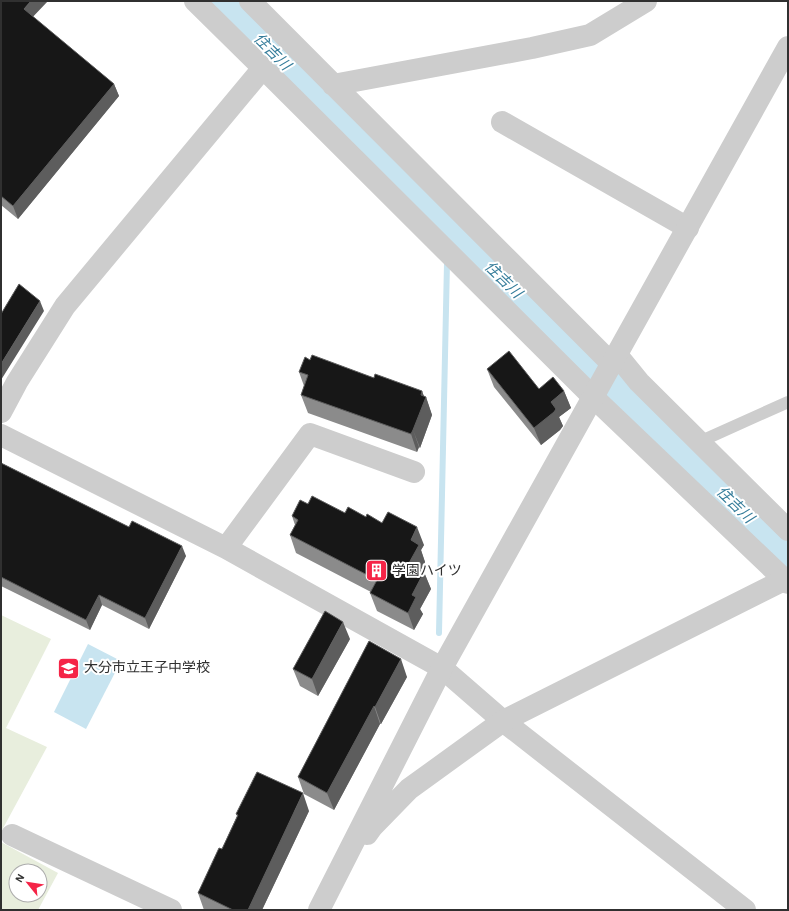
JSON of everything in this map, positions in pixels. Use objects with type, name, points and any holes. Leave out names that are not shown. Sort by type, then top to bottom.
[{"type":"street","points":[[194,1],[593,397],[787,580],[503,720],[409,789],[372,826],[319,909]]},
{"type":"street","points":[[250,1],[333,86],[639,382],[788,530]]},
{"type":"street","points":[[333,86],[590,36],[646,1]]},
{"type":"street","points":[[319,909],[442,668],[788,48]]},
{"type":"street","points":[[1,412],[17,382],[65,306],[263,68]]},
{"type":"street","points":[[502,122],[688,228]]},
{"type":"street","points":[[226,548],[310,434],[414,472]]},
{"type":"street","points":[[1,435],[226,548],[442,668],[503,720],[744,910]]},
{"type":"street","points":[[12,835],[171,910]]},
{"type":"lane","points":[[699,442],[788,402]]},
{"type":"green space","points":[[1,615],[51,639],[6,728],[47,747],[1,832]]},
{"type":"green space","points":[[1,842],[40,863],[8,863],[8,903],[42,903],[38,910],[1,910]]},
{"type":"green space","points":[[48,868],[58,873],[48,892]]},
{"type":"water","points":[[88,644],[121,661],[86,729],[54,712]]},
{"type":"building","points":[[1,1],[31,1],[24,9],[114,84],[13,206],[1,196]]},
{"type":"building","points":[[19,284],[40,301],[1,364],[1,314]]},
{"type":"building","points":[[509,351],[539,389],[553,377],[564,391],[551,402],[556,409],[554,412],[534,428],[487,369]]},
{"type":"building","points":[[312,355],[374,378],[375,374],[422,391],[421,395],[426,397],[411,434],[301,395],[308,375],[299,372],[305,357],[310,360]]},
{"type":"building","points":[[1,463],[129,527],[132,521],[182,546],[145,618],[99,595],[86,620],[1,577]]},
{"type":"building","name":"学園ハイツ","points":[[312,496],[345,513],[348,507],[366,517],[367,514],[382,523],[388,512],[417,527],[411,540],[419,545],[409,563],[424,572],[412,595],[416,597],[408,613],[370,593],[377,580],[290,535],[298,520],[292,516],[300,500],[308,504]]},
{"type":"building","points":[[325,611],[343,622],[312,679],[293,669]]},
{"type":"building","points":[[369,641],[401,659],[327,793],[298,777]]},
{"type":"building","points":[[257,772],[303,793],[248,910],[233,910],[198,893],[219,848],[222,849],[238,815],[236,814]]},
{"type":"waterway","name":"住吉川","points":[[220,1],[423,202],[788,556]]},
{"type":"waterway","name":"住吉川","points":[[448,225],[448,234]]},
{"type":"waterway","points":[[439,633],[447,263]]},
{"type":"place","name":"学園ハイツ","points":[[376,571]]},
{"type":"place","name":"大分市立王子中学校","points":[[69,668]]}]
